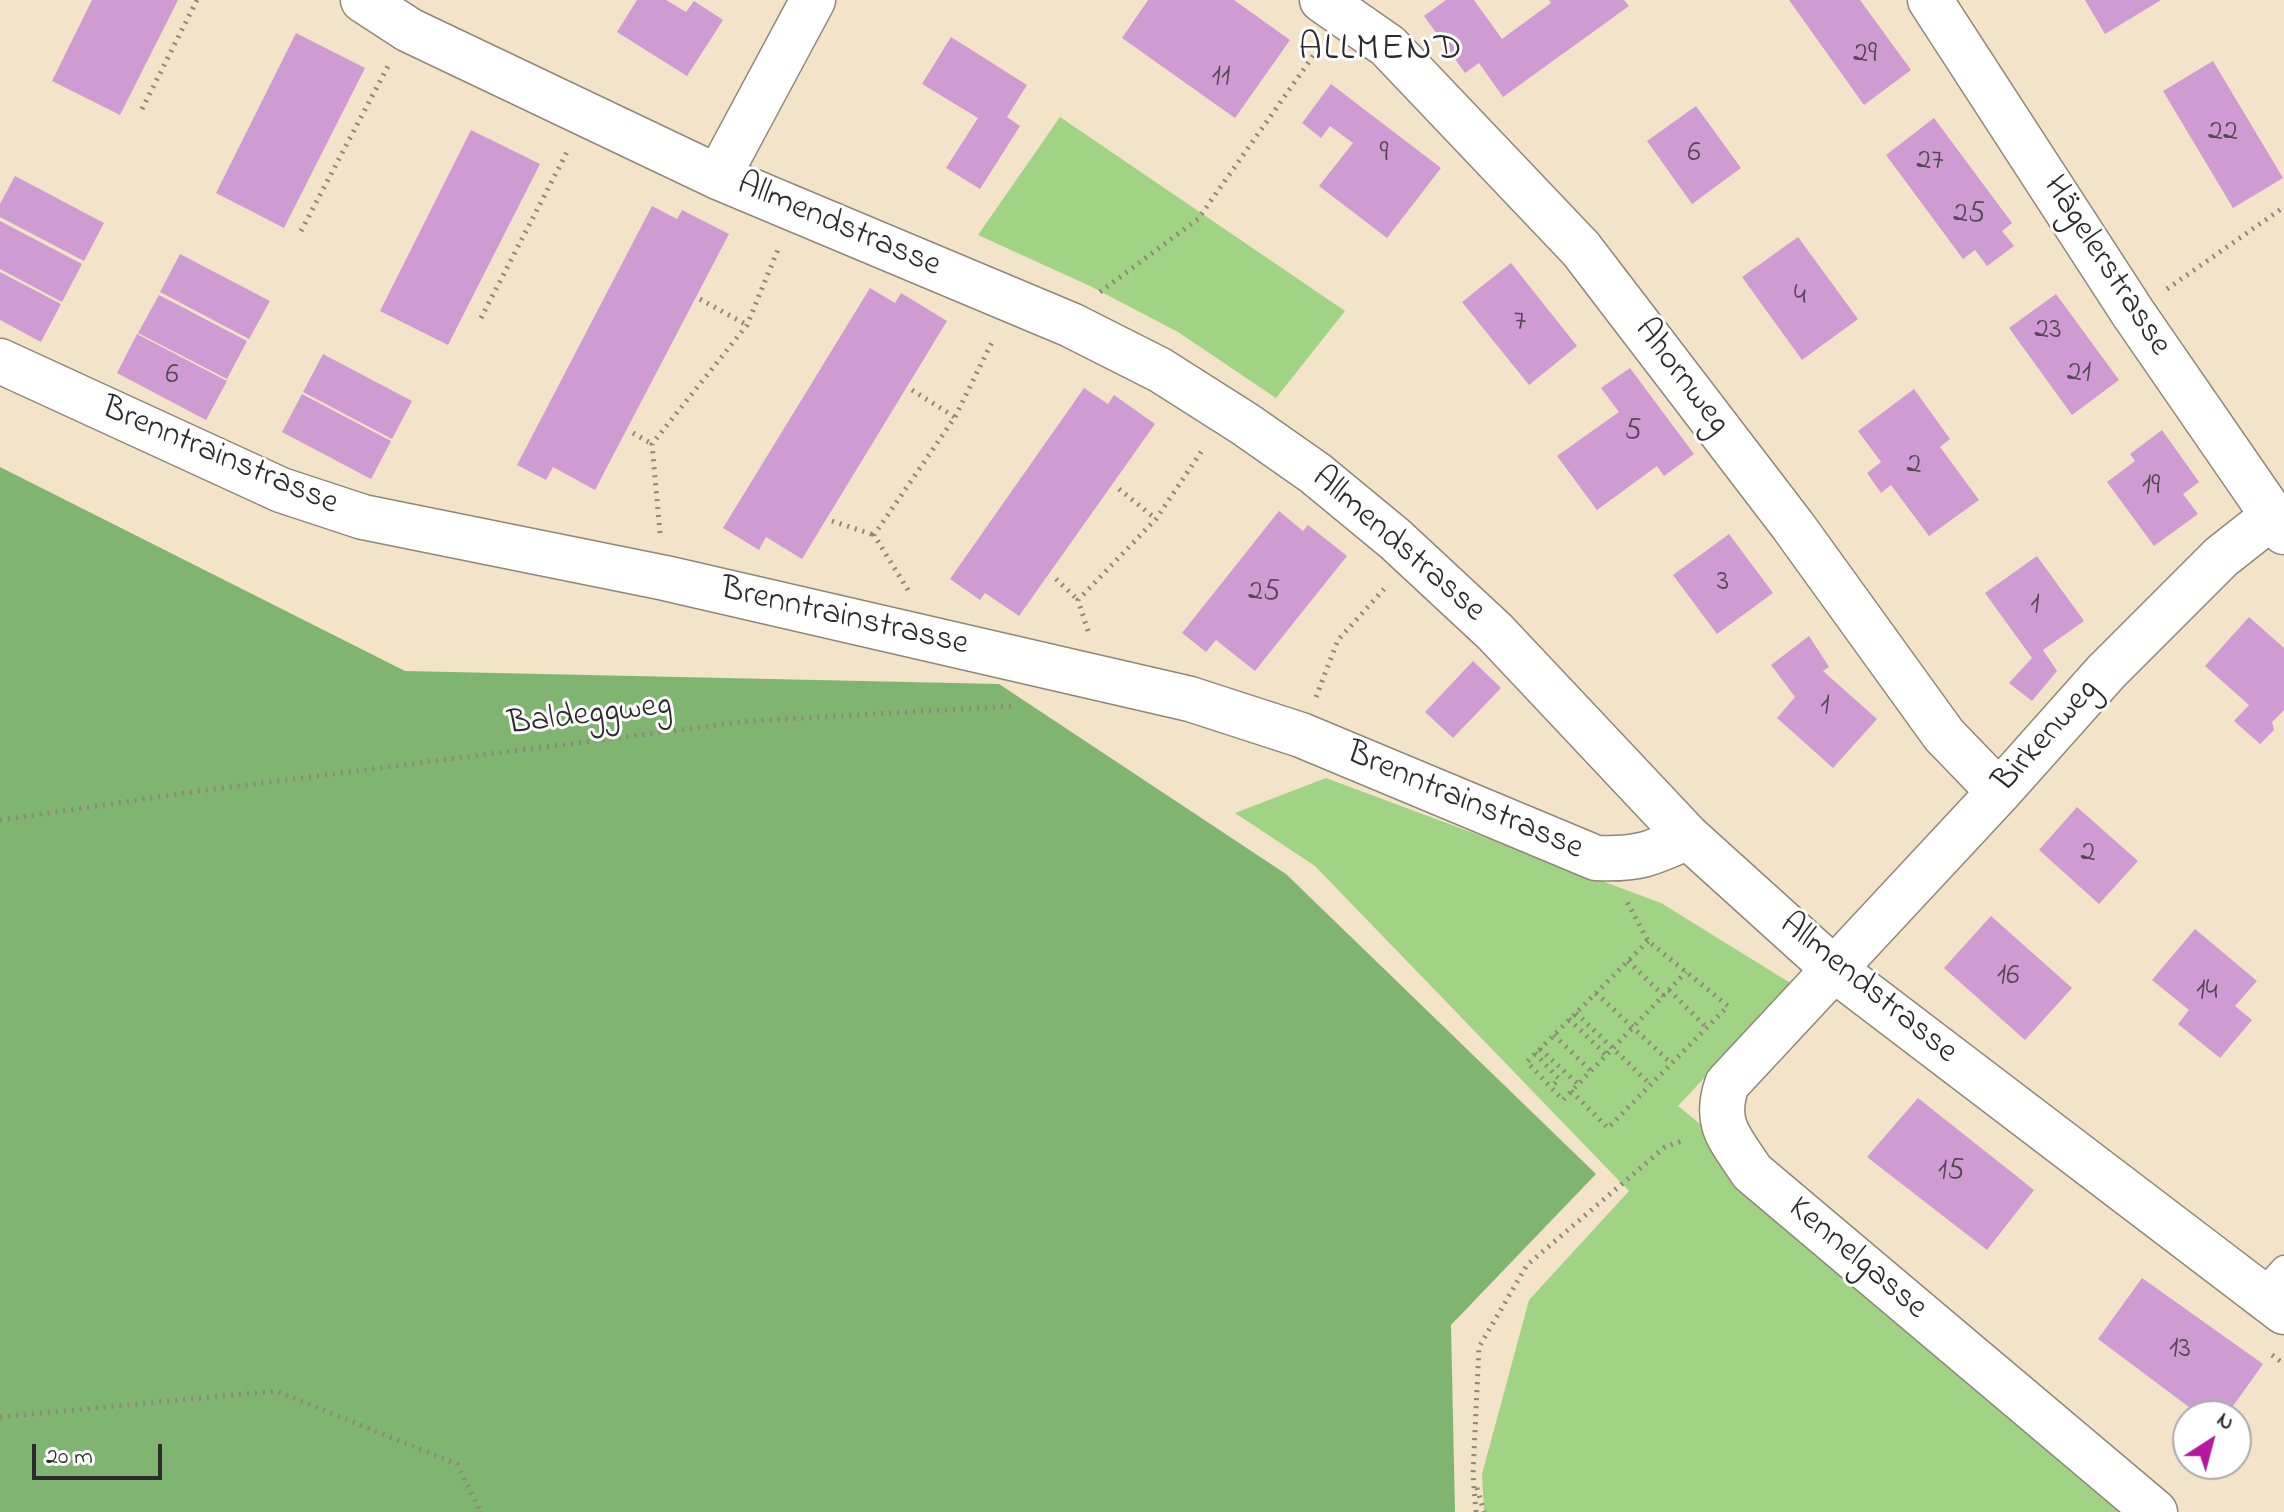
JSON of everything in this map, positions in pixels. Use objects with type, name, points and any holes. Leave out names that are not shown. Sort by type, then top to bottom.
[{"type":"street","name":"Allmendstrasse","points":[[363,0],[409,30],[718,177],[1071,325],[1160,370],[1245,424],[1315,473],[1395,539],[1495,632],[1688,837],[1835,970],[2276,1292]]},
{"type":"street","points":[[718,177],[813,0]]},
{"type":"street","name":"Hägelerstrasse","points":[[1930,0],[2133,313],[2279,524]]},
{"type":"street","name":"Ahornweg","points":[[1332,7],[1388,46],[1581,249],[1793,526],[1944,735],[1999,792]]},
{"type":"street","name":"Brenntrainstrasse","points":[[0,361],[322,506],[665,578],[1190,699],[1301,735],[1596,858],[1622,860],[1647,856],[1688,837]]},
{"type":"street","name":"Birkenweg","points":[[1835,970],[2106,672],[2221,557],[2279,524]]},
{"type":"street","points":[[1722,1126],[1720,1103],[1727,1084],[1835,970]]},
{"type":"street","name":"Kennelgasse","points":[[1722,1126],[1752,1172],[2155,1512]]},
{"type":"path","points":[[142,109],[197,0]]},
{"type":"path","points":[[1071,325],[1089,300],[1198,219],[1332,7]]},
{"type":"path","points":[[301,231],[389,64]]},
{"type":"path","points":[[481,318],[558,173]]},
{"type":"path","points":[[2157,297],[2284,207]]},
{"type":"path","points":[[665,578],[652,444],[747,325],[782,239]]},
{"type":"path","points":[[700,299],[747,325]]},
{"type":"path","points":[[874,535],[955,417],[998,332]]},
{"type":"path","points":[[912,390],[955,417]]},
{"type":"path","points":[[633,433],[652,444]]},
{"type":"path","points":[[1078,600],[1156,519],[1208,441]]},
{"type":"path","points":[[1119,489],[1156,519]]},
{"type":"path","points":[[832,521],[874,535],[940,641]]},
{"type":"path","points":[[1056,579],[1078,600],[1104,681]]},
{"type":"path","points":[[1301,735],[1338,640],[1388,584]]},
{"type":"path","name":"Baldeggweg","points":[[0,820],[246,785],[750,721],[1018,706]]},
{"type":"path","points":[[1571,1091],[1608,1128],[1728,1006],[1648,941],[1624,896],[1622,860]]},
{"type":"path","points":[[1648,941],[1527,1062],[1563,1100],[1686,972]]},
{"type":"path","points":[[1628,961],[1664,996]]},
{"type":"path","points":[[1669,990],[1707,1028]]},
{"type":"path","points":[[1596,993],[1672,1064]]},
{"type":"path","points":[[1576,1013],[1651,1085]]},
{"type":"path","points":[[1569,1019],[1606,1055]]},
{"type":"path","points":[[1554,1035],[1591,1071]]},
{"type":"path","points":[[1538,1051],[1578,1084]]},
{"type":"path","points":[[1538,1051],[1559,1079],[1551,1087]]},
{"type":"path","points":[[1476,1512],[1473,1475],[1479,1347],[1527,1265],[1665,1147],[1722,1126]]},
{"type":"path","points":[[0,1417],[276,1391],[457,1464],[481,1512]]},
{"type":"path","points":[[1473,1475],[1484,1512]]},
{"type":"green space","points":[[1060,117],[1345,311],[1276,398],[1178,332],[1090,286],[978,235]]},
{"type":"green space","points":[[0,467],[405,671],[999,684],[1286,874],[1596,1174],[1451,1325],[1455,1512],[0,1512]]},
{"type":"green space","points":[[1326,778],[1661,903],[1792,984],[1678,1106],[2177,1512],[1484,1512],[1482,1474],[1529,1300],[1629,1191],[1315,866],[1235,813]]},
{"type":"building","points":[[92,0],[178,0],[120,115],[52,81]]},
{"type":"building","points":[[637,0],[666,0],[686,12],[694,1],[723,20],[687,76],[617,32]]},
{"type":"building","points":[[1148,0],[1234,0],[1290,40],[1235,118],[1122,38]]},
{"type":"building","points":[[1446,0],[1474,0],[1502,39],[1551,3],[1549,0],[1624,0],[1629,6],[1503,97],[1479,63],[1465,73],[1424,16]]},
{"type":"building","points":[[1789,0],[1860,0],[1911,70],[1864,105]]},
{"type":"building","points":[[2085,0],[2161,0],[2105,34]]},
{"type":"building","points":[[296,33],[365,68],[284,228],[216,193]]},
{"type":"building","points":[[951,37],[1027,85],[1007,117],[1020,126],[980,189],[946,168],[978,118],[922,84]]},
{"type":"building","points":[[2213,61],[2283,178],[2233,208],[2163,91]]},
{"type":"building","points":[[1331,84],[1441,168],[1387,238],[1319,186],[1353,143],[1330,126],[1321,138],[1302,123]]},
{"type":"building","points":[[1696,106],[1741,168],[1692,204],[1647,141]]},
{"type":"building","points":[[1934,118],[2012,223],[2002,231],[2014,246],[1987,266],[1975,250],[1963,259],[1886,155]]},
{"type":"building","points":[[471,130],[540,164],[448,345],[380,311]]},
{"type":"building","points":[[15,176],[104,223],[84,261],[0,217],[0,204]]},
{"type":"building","points":[[652,206],[677,219],[682,210],[729,234],[595,490],[553,467],[546,480],[517,465]]},
{"type":"building","points":[[0,221],[82,264],[62,302],[0,269]]},
{"type":"building","points":[[1798,237],[1858,319],[1802,360],[1742,277]]},
{"type":"building","points":[[180,254],[270,301],[249,339],[160,292]]},
{"type":"building","points":[[1511,263],[1577,346],[1529,385],[1462,302]]},
{"type":"building","points":[[0,272],[61,304],[41,342],[0,320]]},
{"type":"building","points":[[870,288],[895,303],[901,293],[947,321],[802,559],[766,537],[759,550],[723,528]]},
{"type":"building","points":[[2056,294],[2119,380],[2072,415],[2009,328]]},
{"type":"building","points":[[159,295],[247,341],[227,379],[138,333]]},
{"type":"building","points":[[137,334],[227,381],[206,420],[117,373]]},
{"type":"building","points":[[323,354],[412,401],[392,439],[303,392]]},
{"type":"building","points":[[1630,368],[1694,454],[1664,476],[1657,466],[1597,510],[1557,456],[1619,412],[1601,388]]},
{"type":"building","points":[[1084,388],[1108,404],[1114,395],[1155,424],[1019,616],[985,593],[980,600],[950,579]]},
{"type":"building","points":[[1914,389],[1950,439],[1940,447],[1979,500],[1929,536],[1891,485],[1881,493],[1867,473],[1881,462],[1858,431]]},
{"type":"building","points":[[302,394],[391,441],[371,479],[282,432]]},
{"type":"building","points":[[2162,430],[2199,482],[2183,494],[2198,514],[2154,546],[2107,482],[2135,461],[2130,454]]},
{"type":"building","points":[[1279,511],[1303,531],[1308,525],[1347,556],[1255,671],[1216,640],[1206,652],[1182,633]]},
{"type":"building","points":[[1729,534],[1773,593],[1717,634],[1673,575]]},
{"type":"building","points":[[2037,556],[2084,621],[2043,650],[2057,671],[2032,701],[2009,683],[2032,658],[1985,593]]},
{"type":"building","points":[[2249,617],[2284,648],[2284,710],[2272,722],[2274,730],[2260,744],[2234,721],[2249,705],[2205,666]]},
{"type":"building","points":[[1809,636],[1829,667],[1823,671],[1877,719],[1833,768],[1777,718],[1795,697],[1771,665]]},
{"type":"building","points":[[1473,661],[1501,688],[1453,738],[1425,712]]},
{"type":"building","points":[[2077,807],[2138,861],[2099,904],[2039,850]]},
{"type":"building","points":[[1991,916],[2072,988],[2025,1040],[1944,968]]},
{"type":"building","points":[[2195,929],[2257,981],[2235,1006],[2252,1020],[2220,1058],[2178,1024],[2189,1010],[2152,980]]},
{"type":"building","points":[[1918,1098],[2034,1190],[1987,1250],[1867,1157]]},
{"type":"building","points":[[2142,1278],[2263,1364],[2237,1400],[2180,1400],[2098,1339]]},
{"type":"district","name":"ALLMEND","points":[[1381,52]]}]
